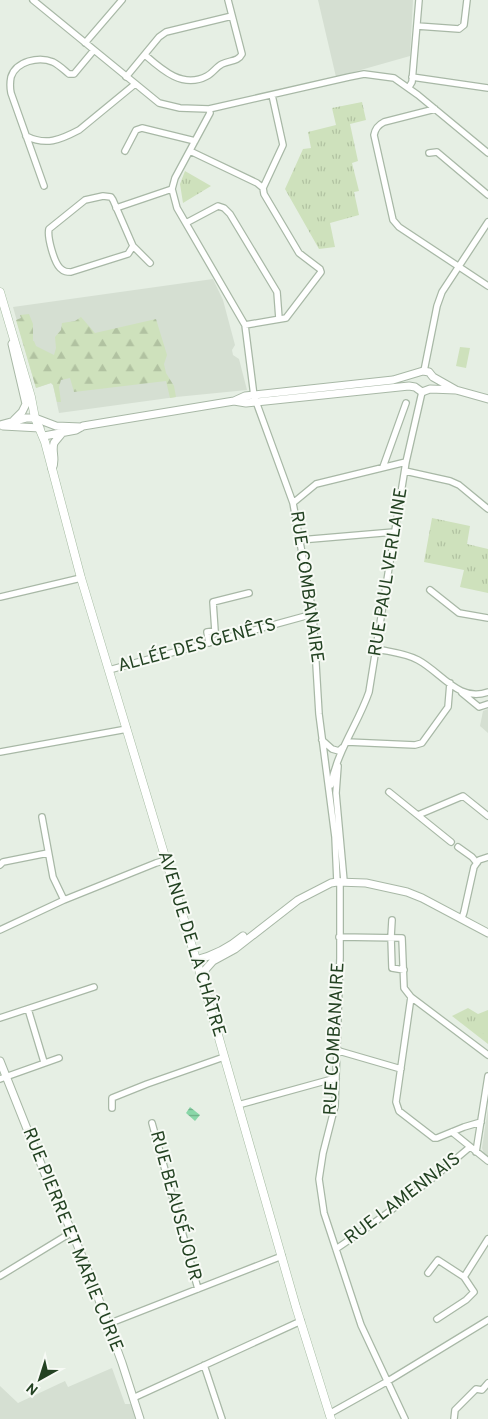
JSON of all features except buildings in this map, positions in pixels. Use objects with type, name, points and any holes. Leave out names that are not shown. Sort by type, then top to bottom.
[{"type":"main road","name":"AVENUE DE LA CHÂTRE","points":[[0,292],[31,397],[35,418],[42,432],[81,578],[204,986],[330,1416]]},
{"type":"street","points":[[33,0],[44,4],[85,43],[159,103],[180,108],[209,109],[364,74],[394,78],[409,88],[488,153]]},
{"type":"street","points":[[85,43],[122,0]]},
{"type":"street","points":[[145,55],[162,69],[179,79],[194,81],[207,76],[220,65],[238,60],[241,56],[228,0]]},
{"type":"street","points":[[409,88],[412,83],[419,0]]},
{"type":"street","points":[[418,26],[459,29],[464,24],[467,0]]},
{"type":"street","points":[[126,77],[166,32],[232,16]]},
{"type":"street","points":[[44,186],[11,93],[11,78],[14,72],[25,63],[36,60],[54,63],[69,74],[74,74],[94,50]]},
{"type":"street","points":[[412,77],[488,88]]},
{"type":"street","points":[[26,136],[42,142],[69,135],[79,130],[135,84]]},
{"type":"street","points":[[245,325],[286,318],[321,272],[320,269],[299,254],[264,194],[263,188],[283,145],[272,95]]},
{"type":"street","points":[[209,109],[210,114],[175,178],[172,189],[177,208],[245,325],[255,399],[293,503]]},
{"type":"street","points":[[435,109],[384,122],[377,127],[374,135],[393,220],[396,224],[488,286]]},
{"type":"street","points":[[126,151],[136,130],[142,128],[195,141]]},
{"type":"street","points":[[190,151],[257,183],[263,188]]},
{"type":"street","points":[[429,153],[438,152],[488,195]]},
{"type":"street","points":[[116,208],[172,189]]},
{"type":"street","points":[[133,246],[128,254],[72,272],[64,271],[58,266],[48,233],[52,226],[90,198],[111,197],[133,246],[150,264]]},
{"type":"street","points":[[186,224],[218,206],[224,208],[230,214],[277,292],[279,319]]},
{"type":"street","points":[[424,371],[437,306],[446,285],[488,222]]},
{"type":"street","name":"AVENUE DE LA CHÂTRE","points":[[7,321],[26,404],[22,412],[14,420]]},
{"type":"street","points":[[0,425],[14,420],[35,418],[56,426],[81,427],[234,401],[246,404],[255,399],[393,380],[424,371],[456,390],[488,399]]},
{"type":"street","points":[[416,374],[413,381],[415,387],[422,392],[430,390],[456,390]]},
{"type":"street","points":[[430,390],[434,385],[433,377]]},
{"type":"street","points":[[255,399],[415,387]]},
{"type":"street","name":"RUE PAUL VERLAINE","points":[[345,744],[363,711],[369,692],[406,462],[422,392]]},
{"type":"street","points":[[383,467],[406,403]]},
{"type":"street","points":[[0,425],[42,432],[62,433],[81,427]]},
{"type":"street","points":[[42,432],[72,426]]},
{"type":"street","name":"AVENUE DE LA CHÂTRE","points":[[52,469],[55,463],[54,443],[62,433]]},
{"type":"street","name":"RUE COMBANAIRE","points":[[340,881],[336,837],[322,740],[313,614],[293,503],[316,484],[406,462]]},
{"type":"street","points":[[405,472],[459,484],[488,509]]},
{"type":"street","points":[[300,540],[394,532]]},
{"type":"street","points":[[0,597],[81,578]]},
{"type":"street","points":[[430,590],[459,613],[488,618]]},
{"type":"street","points":[[209,644],[207,632],[215,630],[213,602],[248,593]]},
{"type":"street","name":"ALLÉE DES GENÊTS","points":[[109,670],[313,614]]},
{"type":"street","points":[[377,649],[406,655],[418,660],[479,707],[488,704]]},
{"type":"street","points":[[322,740],[335,751],[339,751],[345,744],[415,745],[422,743],[448,707],[450,683]]},
{"type":"street","points":[[458,690],[475,695],[488,692]]},
{"type":"street","points":[[0,752],[127,729]]},
{"type":"street","name":"RUE COMBANAIRE","points":[[329,792],[336,763],[345,744]]},
{"type":"street","name":"RUE COMBANAIRE","points":[[345,744],[337,771],[336,793],[340,881],[335,1106],[323,1153],[320,1180],[324,1213],[361,1325],[405,1419]]},
{"type":"street","points":[[389,792],[451,842]]},
{"type":"street","points":[[418,815],[462,796],[488,816]]},
{"type":"street","points":[[42,817],[53,877],[64,900]]},
{"type":"street","points":[[458,847],[477,863]]},
{"type":"street","points":[[0,865],[3,862],[48,853]]},
{"type":"street","points":[[462,918],[474,867],[479,860],[488,857]]},
{"type":"street","points":[[0,930],[64,900],[166,860]]},
{"type":"street","points":[[204,986],[206,980],[205,970],[215,959],[235,949],[298,900],[325,886],[340,881],[366,883],[398,889],[422,898],[488,933]]},
{"type":"street","points":[[196,960],[237,941],[306,890],[318,885],[325,886]]},
{"type":"street","points":[[392,920],[390,937],[392,968],[404,970]]},
{"type":"street","points":[[339,937],[402,938],[404,988],[411,997],[488,1055]]},
{"type":"street","points":[[192,950],[207,956],[208,959],[215,959]]},
{"type":"street","points":[[0,1018],[94,986]]},
{"type":"street","points":[[411,997],[396,1102],[399,1111],[434,1138],[482,1122]]},
{"type":"street","points":[[28,1009],[44,1062]]},
{"type":"street","points":[[336,1048],[339,1051],[401,1069]]},
{"type":"street","points":[[112,1108],[112,1098],[224,1057]]},
{"type":"street","points":[[3,1078],[58,1058]]},
{"type":"street","name":"RUE PIERRE ET MARIE CURIE","points":[[0,1061],[3,1078],[72,1232],[108,1324],[140,1419]]},
{"type":"street","points":[[476,1152],[488,1076]]},
{"type":"street","points":[[238,1105],[336,1078]]},
{"type":"street","name":"RUE BEAUSÉJOUR","points":[[152,1122],[198,1289]]},
{"type":"street","points":[[452,1132],[488,1161]]},
{"type":"street","name":"RUE LAMENNAIS","points":[[336,1249],[419,1191],[470,1147]]},
{"type":"street","points":[[0,1276],[72,1232]]},
{"type":"street","points":[[464,1277],[488,1239]]},
{"type":"street","points":[[108,1324],[282,1256]]},
{"type":"street","points":[[428,1273],[438,1260],[464,1277],[474,1292],[466,1300],[436,1319]]},
{"type":"street","points":[[330,1416],[488,1320]]},
{"type":"street","points":[[133,1398],[301,1321]]},
{"type":"street","points":[[204,1365],[222,1419]]},
{"type":"street","points":[[454,1419],[455,1410],[476,1389],[482,1390],[488,1383]]},
{"type":"shaded area","points":[[318,0],[413,0],[410,56],[336,77]]},
{"type":"shaded area","points":[[213,279],[223,300],[235,345],[232,350],[233,355],[239,359],[247,390],[176,397],[59,413],[53,385],[51,383],[36,388],[13,307]]},
{"type":"shaded area","points":[[488,709],[488,733],[480,726],[483,711]]},
{"type":"shaded area","points":[[190,1107],[200,1115],[195,1121],[186,1113]]},
{"type":"shaded area","points":[[488,1108],[488,1157],[484,1154],[482,1148]]},
{"type":"shaded area","points":[[112,1368],[125,1404],[131,1404],[136,1419],[0,1419],[0,1386],[18,1403],[65,1381],[68,1387]]},
{"type":"green space","points":[[362,102],[366,120],[350,124],[358,161],[352,163],[359,191],[354,192],[359,215],[330,223],[335,247],[319,249],[285,189],[303,149],[311,148],[308,132],[336,125],[332,108]]},
{"type":"green space","points":[[185,171],[211,186],[183,203],[180,184]]},
{"type":"green space","points":[[29,314],[33,324],[33,341],[36,346],[54,355],[56,348],[55,337],[61,330],[62,323],[75,321],[81,317],[95,333],[156,319],[167,355],[164,364],[166,373],[174,386],[176,397],[170,398],[166,381],[74,392],[70,378],[61,380],[59,387],[61,402],[57,402],[51,383],[36,388],[16,320],[21,318],[20,315]]},
{"type":"green space","points":[[460,347],[470,348],[466,368],[456,366]]},
{"type":"green space","points":[[432,518],[470,526],[467,544],[488,549],[488,593],[460,587],[464,570],[424,562]]},
{"type":"green space","points":[[468,1008],[478,1014],[488,1010],[488,1044],[452,1016]]},
{"type":"green space","points":[[477,1016],[488,1022],[488,1037],[472,1026]]}]
